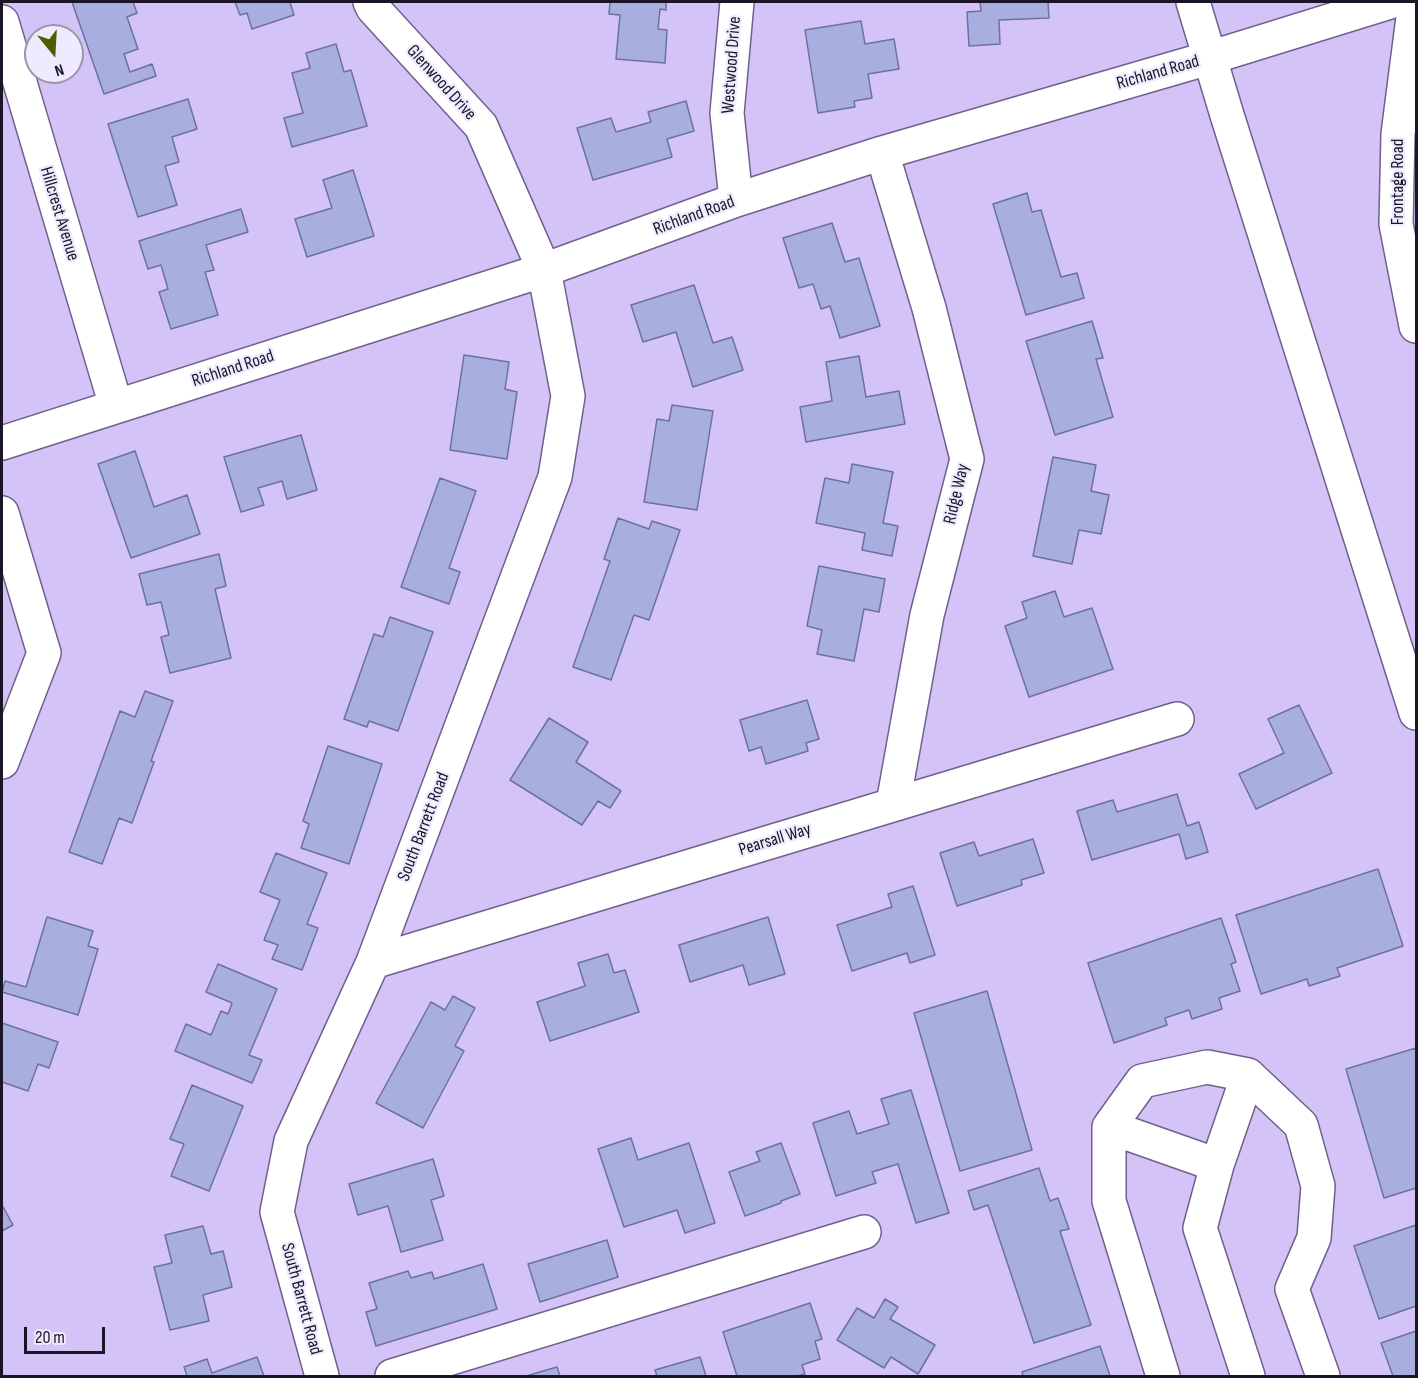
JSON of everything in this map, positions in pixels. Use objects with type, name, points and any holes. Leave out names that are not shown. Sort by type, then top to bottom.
[{"type":"main road","name":"Glenwood Drive","points":[[370,2],[481,126],[544,270]]},
{"type":"main road","name":"Westwood Drive","points":[[736,200],[727,113],[737,2]]},
{"type":"main road","points":[[1193,2],[1416,713]]},
{"type":"main road","name":"Richland Road","points":[[2,443],[544,270],[736,200],[882,153],[1209,58],[1390,2]]},
{"type":"main road","name":"Frontage Road","points":[[1415,2],[1398,134],[1396,224],[1416,326]]},
{"type":"main road","name":"Hillcrest Avenue","points":[[2,22],[116,406]]},
{"type":"main road","name":"Ridge Way","points":[[882,153],[928,308],[968,459],[927,615],[893,804]]},
{"type":"main road","name":"South Barrett Road","points":[[322,1377],[277,1212],[291,1141],[373,962],[555,477],[568,396],[544,270]]},
{"type":"main road","points":[[2,513],[44,653],[2,762]]},
{"type":"main road","name":"Pearsall Way","points":[[373,962],[1177,719]]},
{"type":"main road","points":[[1163,1377],[1109,1201],[1109,1127],[1142,1081],[1207,1067],[1248,1075],[1301,1125],[1318,1186],[1314,1238],[1292,1289],[1323,1377]]},
{"type":"main road","points":[[1248,1075],[1217,1165],[1200,1228],[1248,1377]]},
{"type":"main road","points":[[1109,1127],[1217,1165]]},
{"type":"main road","points":[[392,1377],[864,1232]]},
{"type":"building","points":[[72,2],[133,2],[137,13],[127,17],[138,49],[124,54],[130,72],[152,64],[156,76],[104,94],[84,36],[84,24],[80,24]]},
{"type":"building","points":[[235,2],[290,2],[294,15],[252,29],[247,13],[240,15]]},
{"type":"building","points":[[610,2],[666,2],[666,10],[660,9],[658,29],[667,30],[665,63],[616,59],[620,15],[609,14]]},
{"type":"building","points":[[980,2],[1048,2],[1049,18],[999,20],[1000,44],[969,46],[967,12],[981,11]]},
{"type":"building","points":[[861,21],[865,44],[894,39],[899,69],[868,74],[872,98],[854,101],[855,107],[818,113],[805,30]]},
{"type":"building","points":[[336,44],[344,72],[351,70],[367,126],[292,147],[284,118],[303,113],[292,73],[310,68],[306,53]]},
{"type":"building","points":[[188,99],[197,129],[172,137],[179,162],[165,166],[177,205],[138,217],[108,124]]},
{"type":"building","points":[[686,101],[694,131],[667,139],[672,157],[593,180],[577,128],[611,118],[616,132],[651,122],[648,112]]},
{"type":"building","points":[[353,170],[374,236],[307,257],[295,219],[332,208],[323,180]]},
{"type":"building","points":[[1027,193],[1032,212],[1041,210],[1061,277],[1077,273],[1084,298],[1026,315],[993,204]]},
{"type":"building","points":[[241,209],[248,232],[206,245],[214,270],[205,272],[218,315],[171,329],[159,292],[168,289],[161,265],[148,269],[139,241]]},
{"type":"building","points":[[832,223],[845,262],[859,258],[880,326],[840,338],[830,306],[821,309],[813,284],[799,288],[783,238]]},
{"type":"building","points":[[694,285],[713,343],[732,337],[743,370],[693,387],[676,332],[643,342],[631,305]]},
{"type":"building","points":[[1092,321],[1103,358],[1096,359],[1113,417],[1055,435],[1026,341]]},
{"type":"building","points":[[464,355],[509,362],[505,389],[517,392],[507,459],[450,450]]},
{"type":"building","points":[[859,356],[866,397],[899,391],[905,424],[806,442],[800,407],[832,401],[826,362]]},
{"type":"building","points":[[672,405],[713,411],[697,510],[644,502],[657,419],[669,421]]},
{"type":"building","points":[[301,435],[317,490],[287,499],[282,481],[258,488],[264,505],[241,512],[224,457]]},
{"type":"building","points":[[135,451],[154,507],[187,495],[200,534],[131,558],[98,464]]},
{"type":"building","points":[[1053,457],[1096,465],[1091,491],[1109,495],[1101,534],[1079,530],[1072,564],[1033,556]]},
{"type":"building","points":[[852,464],[893,472],[883,523],[898,526],[892,556],[862,550],[865,533],[816,523],[825,478],[849,483]]},
{"type":"building","points":[[440,478],[476,491],[449,568],[460,572],[449,604],[401,587]]},
{"type":"building","points":[[618,518],[649,529],[652,521],[680,530],[649,620],[634,615],[611,680],[573,667],[610,561],[604,559]]},
{"type":"building","points":[[219,554],[226,586],[215,589],[231,658],[170,673],[161,637],[169,635],[161,602],[147,605],[139,574]]},
{"type":"building","points":[[819,566],[885,579],[879,612],[864,609],[854,661],[817,654],[822,630],[807,626]]},
{"type":"building","points":[[1055,591],[1064,617],[1092,608],[1113,669],[1029,697],[1005,626],[1027,618],[1022,602]]},
{"type":"building","points":[[390,617],[433,632],[398,731],[369,721],[367,727],[344,719],[374,634],[383,637]]},
{"type":"building","points":[[145,691],[173,701],[132,823],[119,818],[102,864],[69,852],[120,711],[135,717]]},
{"type":"building","points":[[807,700],[819,739],[806,743],[808,751],[766,764],[761,747],[749,751],[740,720]]},
{"type":"building","points":[[1299,705],[1332,773],[1256,809],[1239,774],[1284,753],[1268,719]]},
{"type":"building","points":[[549,718],[588,742],[576,762],[621,791],[610,808],[598,801],[582,825],[510,780]]},
{"type":"building","points":[[328,746],[382,764],[349,864],[301,848],[309,824],[303,821]]},
{"type":"building","points":[[1177,794],[1187,826],[1199,822],[1208,852],[1186,859],[1179,834],[1092,860],[1077,811],[1113,800],[1117,812]]},
{"type":"building","points":[[1033,839],[1044,873],[1021,880],[1022,885],[957,906],[940,853],[974,842],[979,856]]},
{"type":"building","points":[[276,853],[327,873],[307,924],[318,928],[302,970],[272,959],[278,945],[264,940],[280,900],[260,892]]},
{"type":"building","points":[[1378,869],[1403,946],[1337,968],[1340,976],[1309,986],[1307,979],[1261,994],[1236,915]]},
{"type":"building","points":[[913,886],[935,955],[910,963],[907,953],[852,971],[837,925],[892,907],[888,894]]},
{"type":"building","points":[[47,917],[93,931],[88,946],[98,949],[78,1015],[2,992],[5,981],[26,987]]},
{"type":"building","points":[[768,917],[785,974],[749,985],[743,965],[690,982],[679,945]]},
{"type":"building","points":[[1221,918],[1236,962],[1231,964],[1240,991],[1219,998],[1222,1009],[1192,1019],[1189,1010],[1165,1018],[1167,1025],[1114,1043],[1088,963]]},
{"type":"building","points":[[608,954],[614,973],[625,970],[639,1012],[550,1041],[537,1002],[585,986],[578,963]]},
{"type":"building","points":[[218,964],[277,989],[249,1055],[262,1060],[252,1083],[175,1051],[186,1024],[211,1035],[221,1011],[228,1014],[232,1003],[206,992]]},
{"type":"building","points":[[987,991],[1032,1150],[960,1171],[914,1013]]},
{"type":"building","points":[[453,996],[475,1008],[455,1046],[464,1051],[423,1128],[376,1103],[431,1002],[445,1010]]},
{"type":"building","points":[[2,1023],[58,1042],[49,1068],[38,1064],[28,1091],[2,1082]]},
{"type":"building","points":[[1416,1048],[1416,1188],[1384,1198],[1346,1069]]},
{"type":"building","points":[[192,1085],[243,1106],[209,1191],[171,1176],[184,1144],[170,1139]]},
{"type":"building","points":[[911,1090],[949,1213],[916,1223],[898,1164],[872,1172],[876,1183],[836,1196],[813,1123],[849,1111],[857,1134],[889,1124],[881,1099]]},
{"type":"building","points":[[631,1138],[638,1160],[689,1143],[715,1223],[685,1233],[677,1210],[624,1227],[598,1149]]},
{"type":"building","points":[[781,1143],[800,1194],[745,1216],[729,1172],[760,1161],[756,1152]]},
{"type":"building","points":[[433,1159],[444,1196],[431,1200],[443,1240],[401,1252],[388,1206],[358,1215],[349,1184]]},
{"type":"building","points":[[1039,1168],[1050,1201],[1058,1198],[1069,1229],[1060,1231],[1091,1325],[1034,1343],[988,1205],[974,1210],[968,1191]]},
{"type":"building","points":[[2,1205],[13,1225],[2,1231]]},
{"type":"building","points":[[1416,1225],[1416,1306],[1379,1319],[1354,1246]]},
{"type":"building","points":[[203,1226],[211,1254],[223,1251],[232,1287],[203,1295],[209,1321],[170,1330],[154,1267],[172,1263],[165,1235]]},
{"type":"building","points":[[607,1240],[618,1277],[540,1302],[528,1264]]},
{"type":"building","points":[[483,1264],[497,1309],[376,1346],[366,1312],[377,1309],[369,1283],[408,1271],[411,1278],[432,1272],[434,1279]]},
{"type":"building","points":[[885,1299],[898,1307],[890,1319],[935,1345],[918,1374],[891,1357],[884,1368],[837,1340],[857,1308],[874,1318]]},
{"type":"building","points":[[810,1303],[822,1339],[815,1341],[820,1359],[802,1365],[805,1374],[737,1376],[723,1332]]},
{"type":"building","points":[[1416,1331],[1416,1376],[1393,1376],[1381,1343]]},
{"type":"building","points":[[1100,1346],[1110,1376],[1023,1376],[1022,1372]]},
{"type":"building","points":[[257,1357],[264,1376],[187,1376],[184,1367],[207,1359],[212,1373]]},
{"type":"building","points":[[700,1357],[706,1376],[657,1376],[655,1370]]},
{"type":"building","points":[[557,1367],[560,1376],[526,1376]]}]
